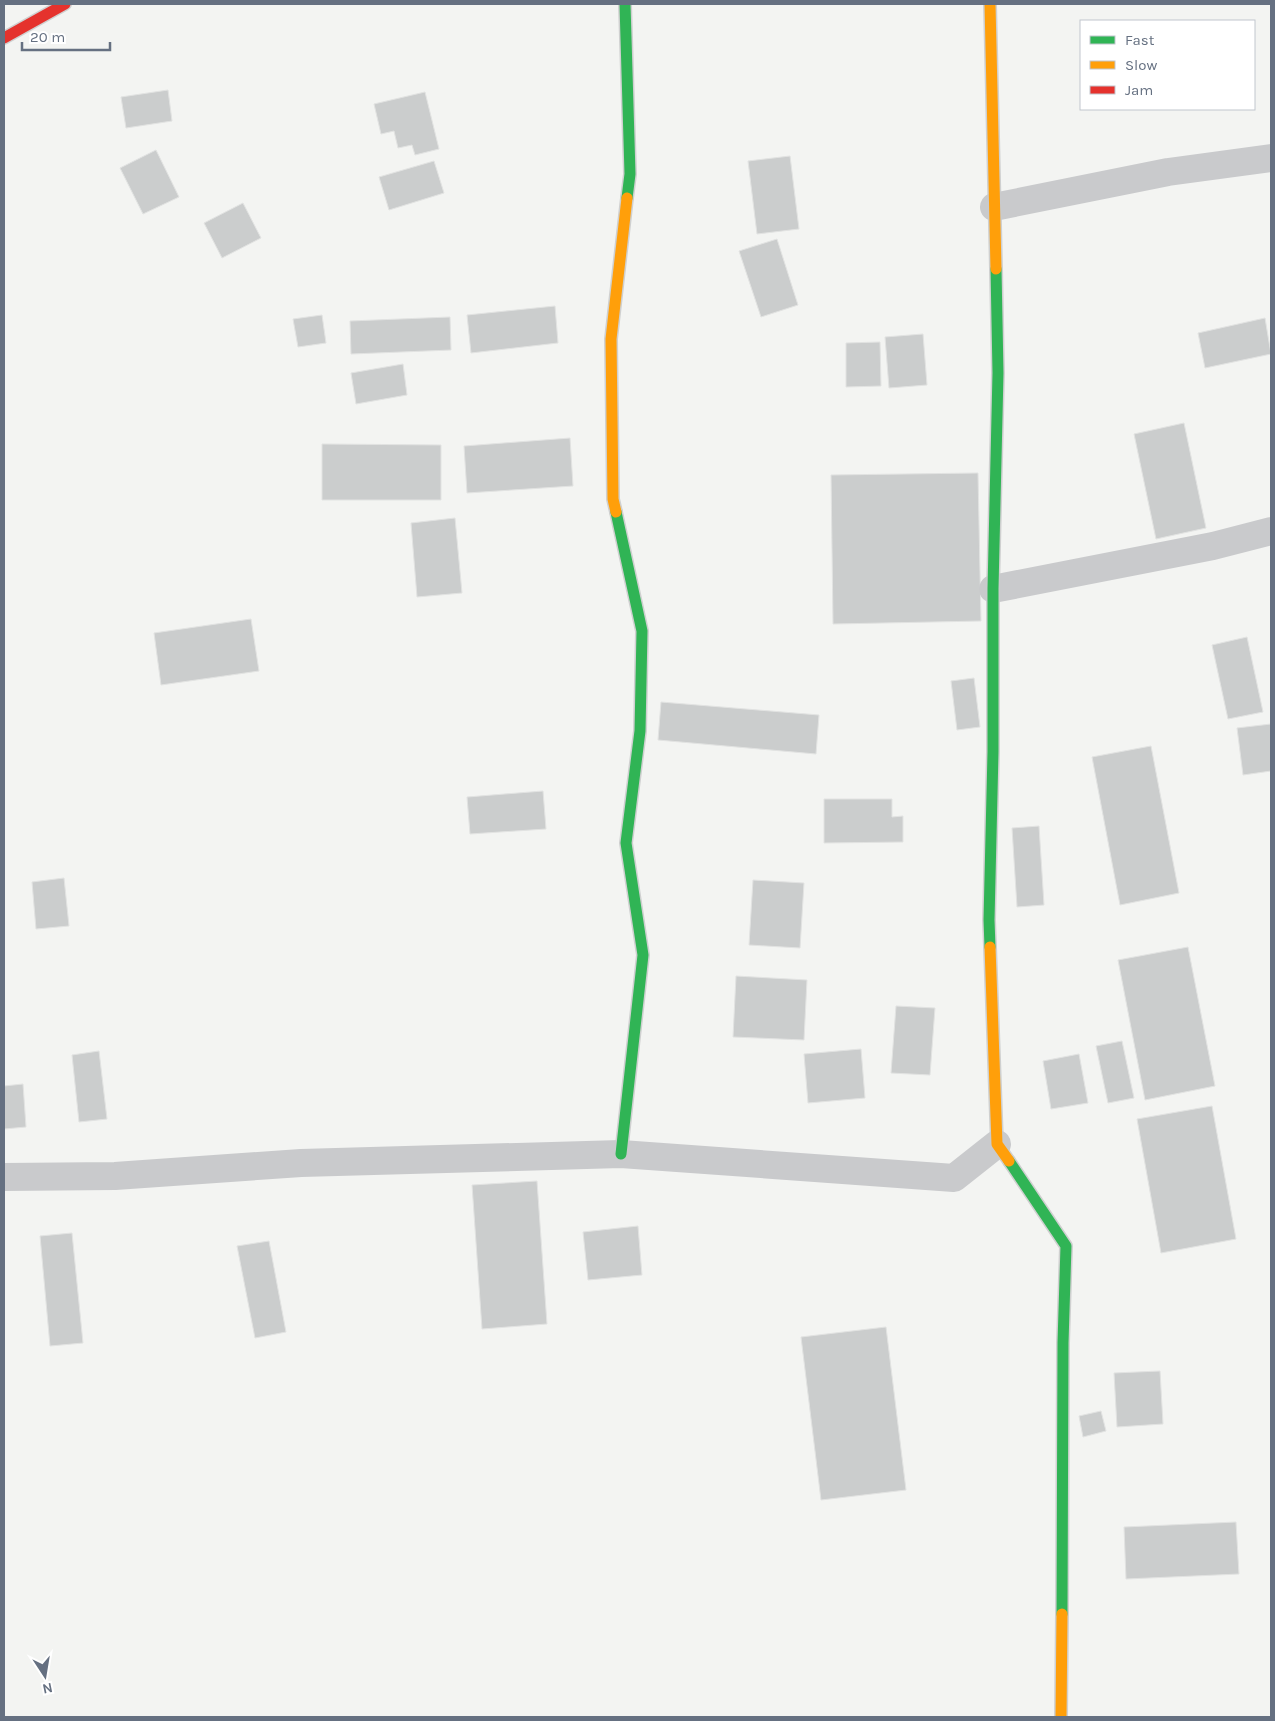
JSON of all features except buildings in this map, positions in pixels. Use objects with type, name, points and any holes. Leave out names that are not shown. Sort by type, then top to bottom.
[{"type":"street","points":[[4,38],[65,4]]},
{"type":"street","points":[[621,1154],[643,954],[626,844],[640,731],[642,630],[613,499],[611,339],[630,174],[625,4]]},
{"type":"street","points":[[990,4],[998,372],[989,920],[997,1144],[1066,1246],[1063,1353],[1061,1717]]},
{"type":"street","points":[[994,207],[1168,172],[1271,158]]},
{"type":"street","points":[[993,588],[1213,546],[1271,531]]},
{"type":"street","points":[[4,1177],[115,1176],[301,1163],[621,1154],[954,1178],[997,1144]]},
{"type":"traffic: fast","points":[[625,4],[630,174],[627,198]]},
{"type":"traffic: fast","points":[[990,947],[993,589],[998,373],[996,269]]},
{"type":"traffic: fast","points":[[616,512],[642,631],[640,731],[626,843],[643,955],[621,1154]]},
{"type":"traffic: fast","points":[[1009,1161],[1066,1246],[1063,1343],[1062,1614]]},
{"type":"traffic: slow","points":[[990,4],[996,269]]},
{"type":"traffic: slow","points":[[616,512],[613,499],[611,339],[627,198]]},
{"type":"traffic: slow","points":[[990,947],[997,1144],[1009,1161]]},
{"type":"traffic: slow","points":[[1061,1717],[1062,1614]]},
{"type":"traffic: jam","points":[[4,38],[65,4]]}]
